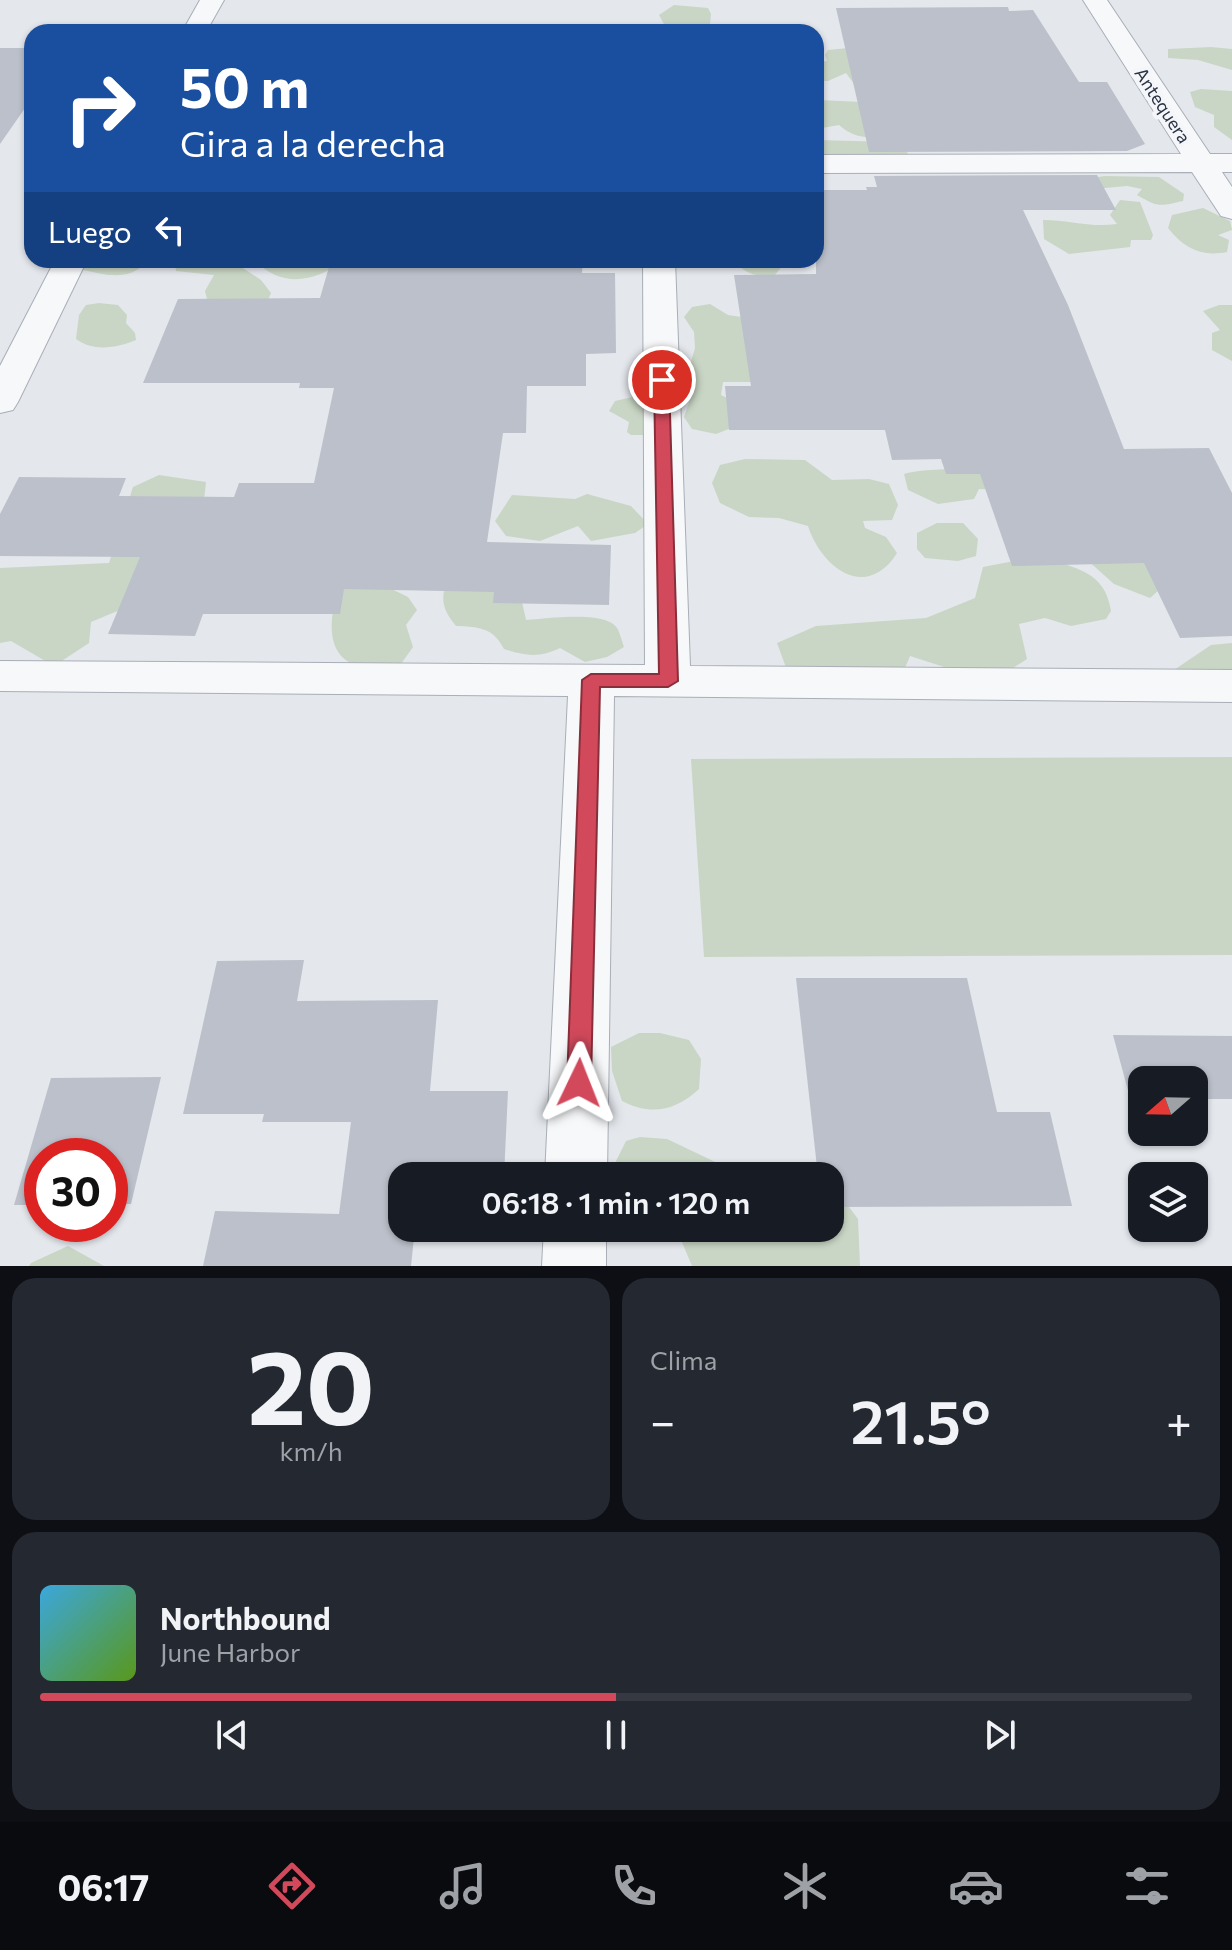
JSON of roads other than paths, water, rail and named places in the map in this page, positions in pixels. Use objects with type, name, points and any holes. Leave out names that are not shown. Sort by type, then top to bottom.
[{"type":"street","points":[[198,24],[212,0]]},
{"type":"street","name":"Antequera","points":[[1095,0],[1232,210]]},
{"type":"street","points":[[824,164],[1232,163]]},
{"type":"street","points":[[0,402],[67,268]]},
{"type":"street","points":[[659,268],[668,681]]},
{"type":"street","points":[[0,676],[1232,686]]},
{"type":"street","points":[[576,1162],[591,680]]},
{"type":"street","points":[[574,1266],[575,1242]]}]
